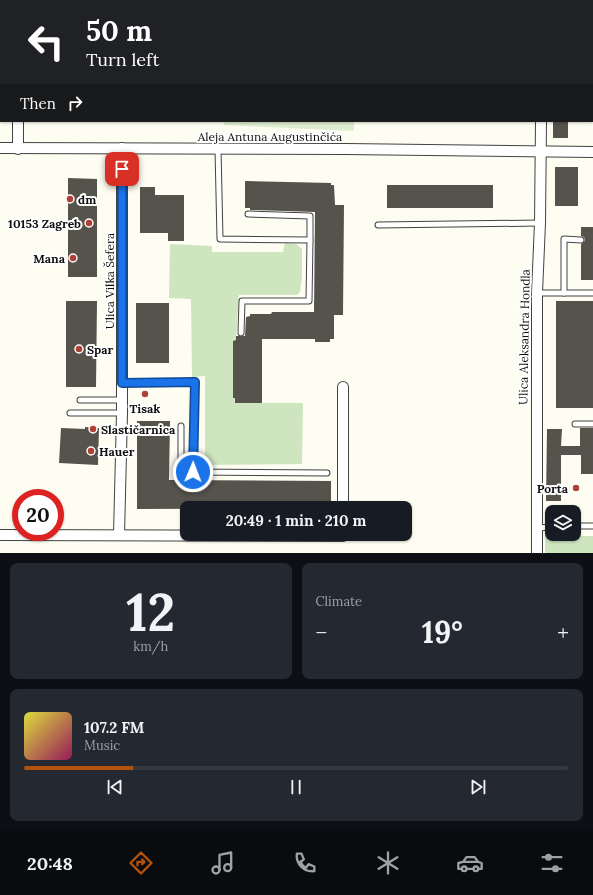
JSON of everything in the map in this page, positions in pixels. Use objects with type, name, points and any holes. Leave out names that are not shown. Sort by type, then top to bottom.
[{"type":"street","points":[[18,122],[18,148]]},
{"type":"street","name":"Ulica Aleksandra Hondla","points":[[537,553],[537,293],[540,223],[541,122]]},
{"type":"street","name":"Aleja Antuna Augustinčića","points":[[0,148],[346,149],[593,152]]},
{"type":"street","name":"Ulica Vilka Šefera","points":[[119,535],[122,413],[122,148]]},
{"type":"street","points":[[343,501],[344,387]]},
{"type":"street","points":[[0,534],[180,535]]},
{"type":"lane","points":[[218,149],[220,239],[310,240]]},
{"type":"lane","points":[[241,333],[242,301],[309,301],[310,216],[248,214]]},
{"type":"lane","points":[[378,226],[540,223]]},
{"type":"lane","points":[[564,293],[564,239],[581,240]]},
{"type":"lane","points":[[537,293],[593,294]]},
{"type":"lane","points":[[122,383],[195,382],[193,472]]},
{"type":"lane","points":[[80,400],[122,400]]},
{"type":"lane","points":[[70,413],[122,413]]},
{"type":"lane","points":[[575,424],[593,424]]},
{"type":"lane","points":[[181,426],[181,472],[326,473]]},
{"type":"lane","points":[[581,526],[593,526]]},
{"type":"lane","points":[[537,528],[545,527]]},
{"type":"green space","points":[[224,122],[354,122],[354,131],[224,125]]},
{"type":"green space","points":[[285,243],[296,244],[302,249],[302,276],[300,292],[297,295],[239,295],[236,340],[233,341],[233,398],[235,398],[236,403],[303,403],[302,464],[205,465],[205,376],[192,377],[191,299],[169,298],[170,244],[212,246],[212,252],[283,252]]},
{"type":"green space","points":[[581,536],[593,536],[593,553],[545,553],[545,541],[581,541]]},
{"type":"building","points":[[553,122],[568,122],[568,138],[553,138]]},
{"type":"building","points":[[555,167],[578,167],[578,206],[555,206]]},
{"type":"building","points":[[68,178],[97,179],[97,277],[68,277]]},
{"type":"building","points":[[245,181],[331,183],[331,185],[334,185],[335,205],[344,205],[343,315],[334,315],[334,339],[330,339],[330,342],[315,342],[315,339],[262,339],[262,403],[235,403],[235,398],[233,398],[233,341],[236,340],[236,336],[245,336],[246,317],[250,316],[250,314],[271,314],[272,312],[314,312],[315,212],[250,210],[250,208],[245,208]]},
{"type":"building","points":[[387,185],[493,185],[493,208],[387,208]]},
{"type":"building","points":[[140,187],[155,187],[155,195],[184,195],[184,241],[168,241],[168,233],[140,233]]},
{"type":"building","points":[[581,227],[593,227],[593,280],[581,280],[581,244],[585,240],[584,237],[581,236]]},
{"type":"building","points":[[66,301],[97,301],[96,387],[66,387]]},
{"type":"building","points":[[556,301],[593,301],[593,408],[556,408]]},
{"type":"building","points":[[136,303],[169,303],[169,363],[136,363]]},
{"type":"building","points":[[137,421],[170,421],[169,480],[331,481],[331,501],[180,501],[180,509],[137,509]]},
{"type":"building","points":[[85,427],[99,428],[98,465],[59,463],[61,428],[85,429]]},
{"type":"building","points":[[580,428],[593,428],[593,474],[581,474],[581,455],[561,455],[561,501],[546,501],[547,429],[562,429],[561,446],[580,446]]},
{"type":"place","name":"dm","points":[[70,199]]},
{"type":"place","name":"10153 Zagreb","points":[[89,223]]},
{"type":"place","name":"Mana","points":[[73,258]]},
{"type":"place","name":"Spar","points":[[79,349]]},
{"type":"place","name":"Tisak","points":[[145,394]]},
{"type":"place","name":"Slastičarnica","points":[[93,429]]},
{"type":"place","name":"Hauer","points":[[91,451]]},
{"type":"place","name":"Porta","points":[[576,488]]},
{"type":"route","points":[[122,169],[122,383],[195,382],[193,472]]}]
